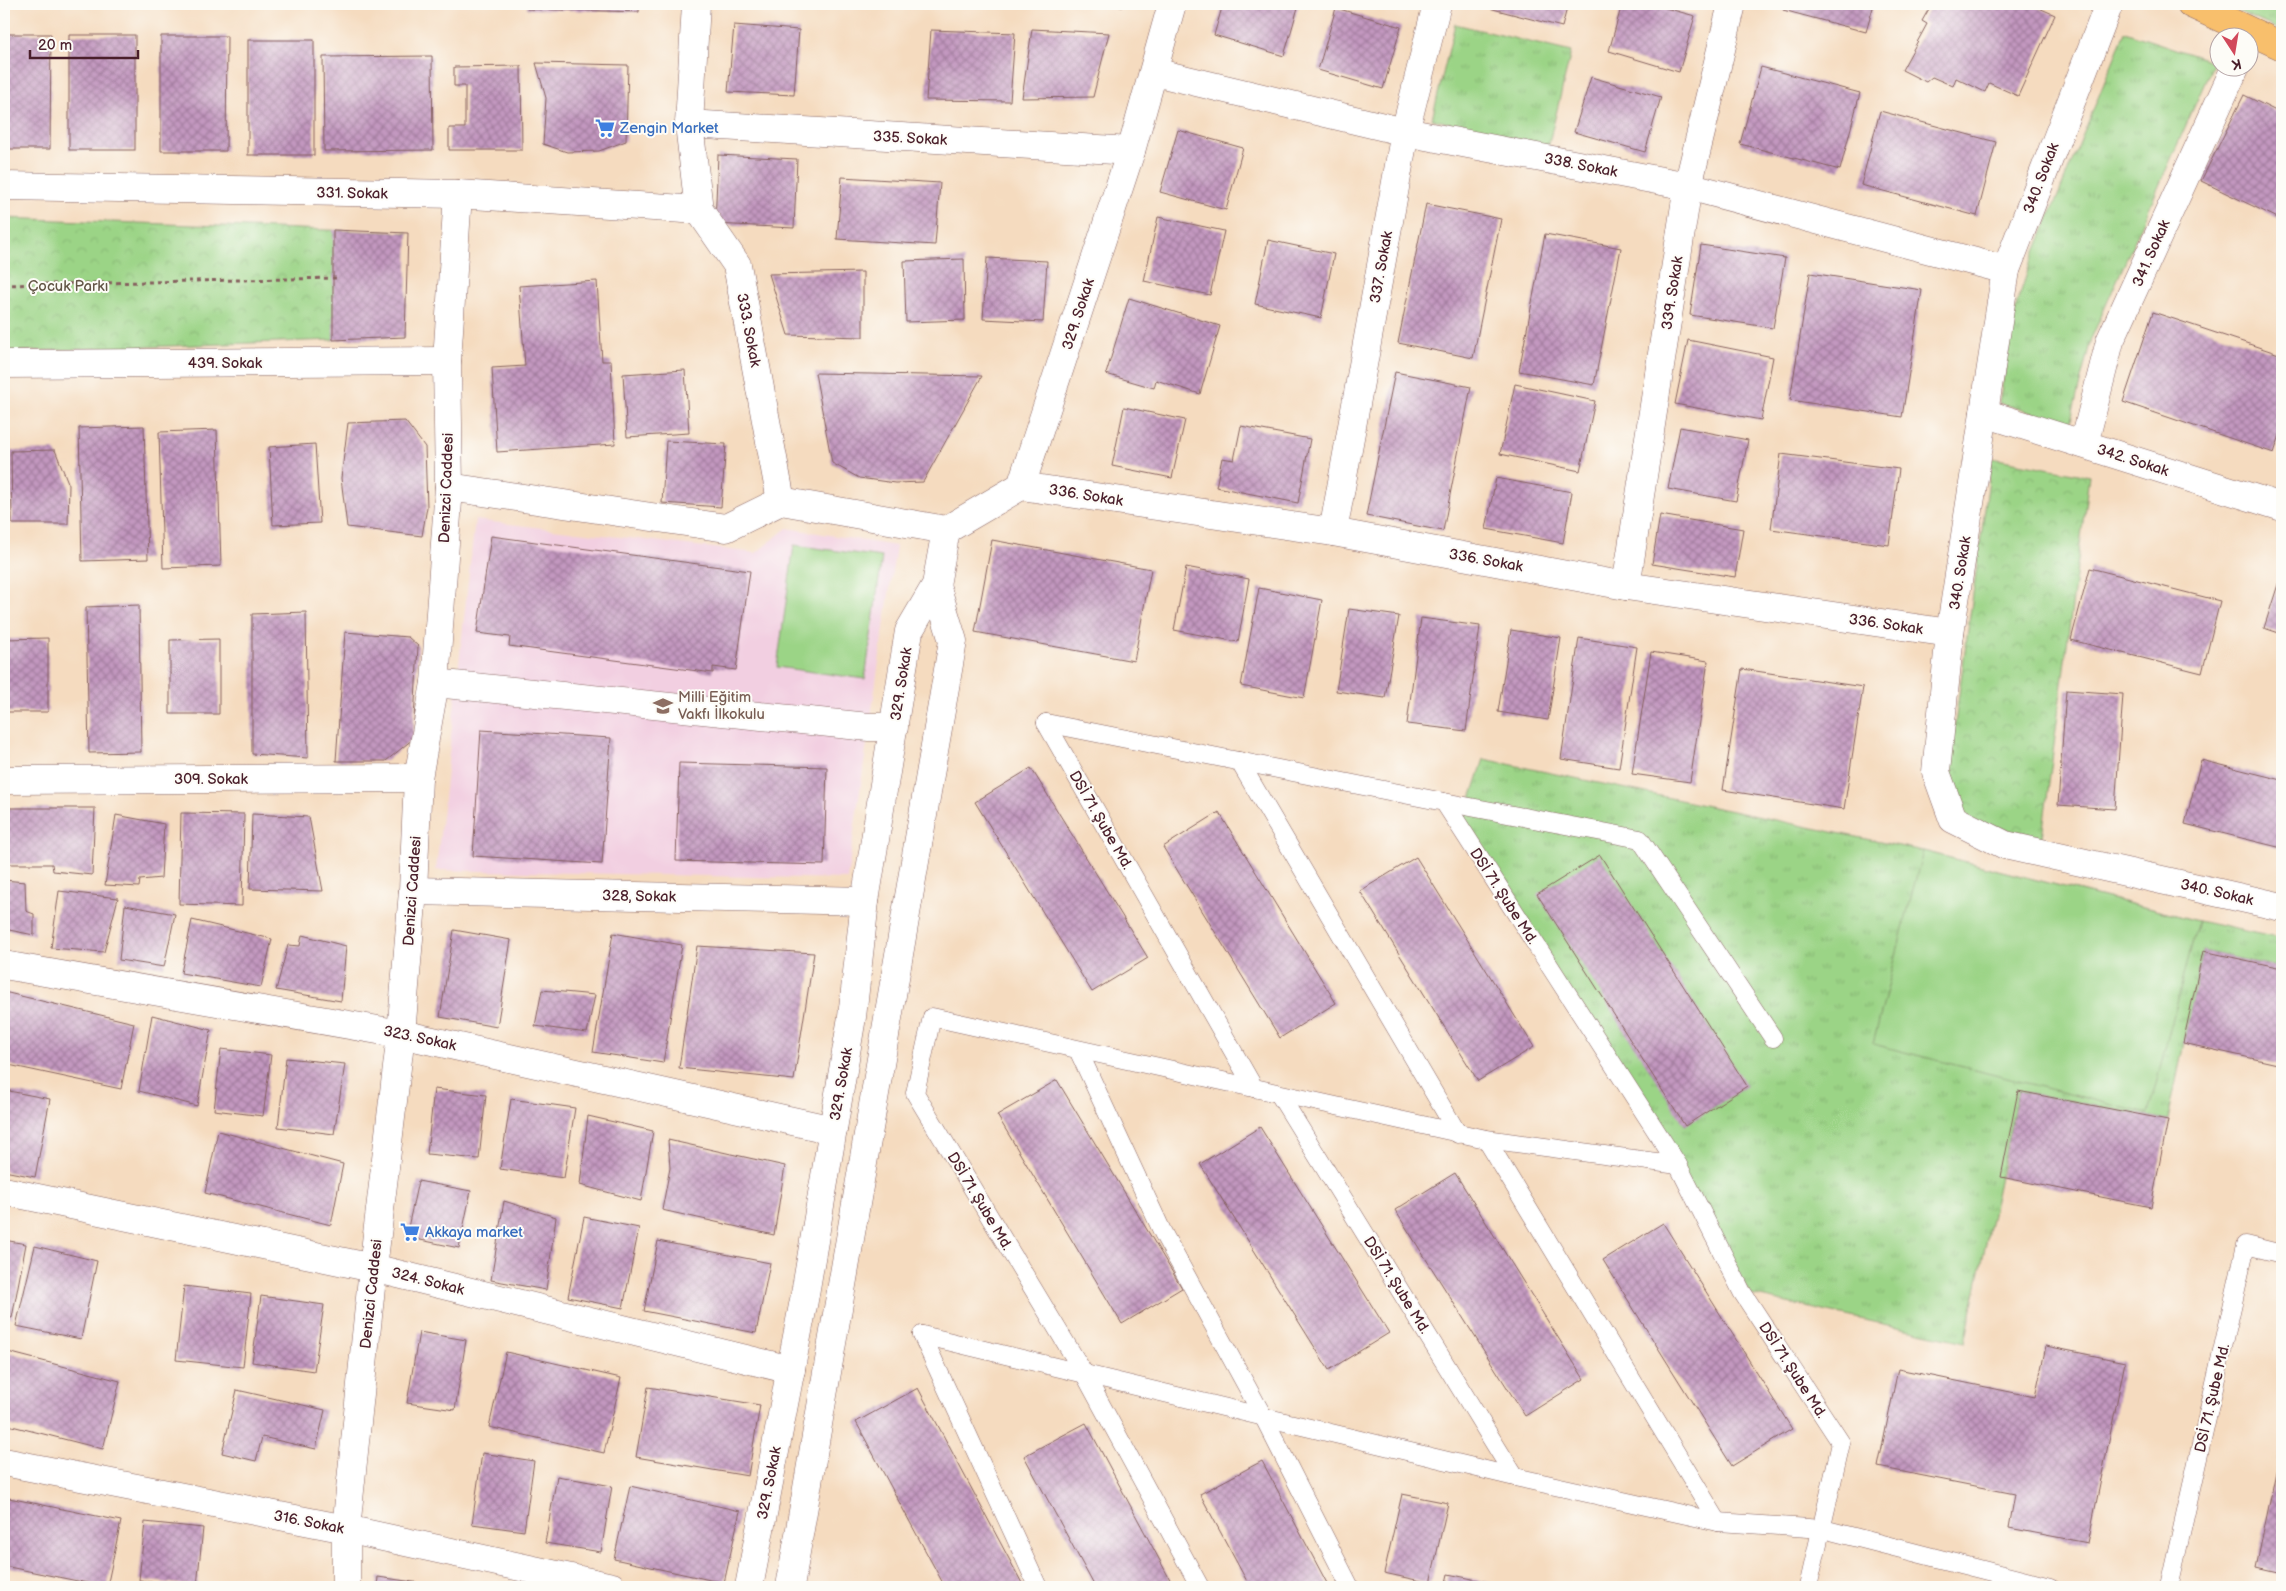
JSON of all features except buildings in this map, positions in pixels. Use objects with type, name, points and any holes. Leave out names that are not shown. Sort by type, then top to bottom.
[{"type":"main road","points":[[2191,4],[2237,28]]},
{"type":"main road","points":[[2258,38],[2282,46]]},
{"type":"street","name":"333. Sokak","points":[[696,4],[689,124],[699,210],[737,265],[781,501]]},
{"type":"street","name":"329. Sokak","points":[[1021,486],[1131,151],[1172,4]]},
{"type":"street","name":"337. Sokak","points":[[1334,532],[1405,132],[1437,4]]},
{"type":"street","name":"339. Sokak","points":[[1626,586],[1688,186],[1732,4]]},
{"type":"street","name":"340. Sokak","points":[[2109,4],[2006,270],[1950,633],[1936,772],[1953,819],[2005,845],[2282,907]]},
{"type":"street","name":"338. Sokak","points":[[1154,72],[1405,132],[1688,186],[2006,270]]},
{"type":"street","name":"341. Sokak","points":[[2084,444],[2110,341],[2230,78]]},
{"type":"street","name":"335. Sokak","points":[[689,124],[1131,151]]},
{"type":"street","name":"331. Sokak","points":[[4,186],[458,194],[699,210]]},
{"type":"street","name":"Denizci Caddesi","points":[[346,1587],[346,1529],[373,1268],[401,1034],[413,891],[418,778],[435,683],[449,487],[447,361],[458,194]]},
{"type":"street","name":"439. Sokak","points":[[4,364],[447,361]]},
{"type":"street","name":"342. Sokak","points":[[1984,413],[2282,507]]},
{"type":"street","name":"336. Sokak","points":[[1021,486],[1334,532],[1626,586],[1950,633]]},
{"type":"street","points":[[449,487],[726,528],[781,501],[876,520],[946,530],[1021,486]]},
{"type":"street","name":"329. Sokak","points":[[749,1587],[791,1370],[852,1017],[865,901],[909,631],[936,585],[946,530]]},
{"type":"street","name":"329. Sokak","points":[[790,1587],[952,641],[936,585]]},
{"type":"street","points":[[435,683],[869,727],[894,727]]},
{"type":"street","name":"309. Sokak","points":[[4,780],[418,778]]},
{"type":"street","name":"328, Sokak","points":[[413,891],[865,901]]},
{"type":"street","name":"323. Sokak","points":[[4,965],[401,1034],[833,1130]]},
{"type":"street","name":"324. Sokak","points":[[4,1191],[373,1268],[791,1370]]},
{"type":"street","name":"316. Sokak","points":[[4,1462],[346,1529],[612,1587]]},
{"type":"lane","name":"DSİ 71. Şube Md.","points":[[1254,1088],[1046,722],[1444,802],[1678,1165],[1742,1292],[1841,1443],[1823,1529],[1808,1587]]},
{"type":"lane","points":[[1240,761],[1458,1134]]},
{"type":"lane","points":[[1444,802],[1640,839],[1773,1038]]},
{"type":"lane","name":"DSİ 71. Şube Md.","points":[[1200,1587],[1085,1375],[915,1093],[932,1017],[1458,1134],[1678,1165]]},
{"type":"lane","points":[[1078,1050],[1163,1234],[1264,1418],[1350,1587]]},
{"type":"lane","name":"DSİ 71. Şube Md.","points":[[1279,1094],[1515,1477]]},
{"type":"lane","points":[[1486,1139],[1718,1522]]},
{"type":"lane","name":"DSİ 71. Şube Md.","points":[[2169,1587],[2246,1245],[2282,1254]]},
{"type":"lane","points":[[1038,1587],[922,1335],[1515,1477],[1718,1522],[1823,1529],[2050,1587]]},
{"type":"path","points":[[4,284],[336,278]]},
{"type":"shaded area","name":"Milli Eğitim Vakfı İlkokulu","points":[[475,520],[756,553],[787,528],[896,546],[847,879],[436,870]]},
{"type":"green space","points":[[2222,4],[2282,4],[2282,31]]},
{"type":"green space","points":[[1455,24],[1571,52],[1548,147],[1432,119]]},
{"type":"green space","points":[[2125,32],[2208,60],[2208,76],[2091,339],[2070,424],[1999,403],[2017,303],[2030,264]]},
{"type":"green space","name":"Çocuk Parkı","points":[[4,218],[408,233],[333,340],[4,352]]},
{"type":"green space","points":[[1992,458],[2089,476],[2042,837],[1965,820],[1948,773]]},
{"type":"green space","points":[[794,545],[882,557],[865,679],[777,667]]},
{"type":"green space","points":[[1484,759],[1923,851],[2198,921],[2282,939],[2282,968],[2203,951],[2168,1120],[2018,1091],[1965,1342],[1751,1295],[1461,829]]},
{"type":"green space","points":[[1923,851],[2198,921],[2148,1114],[1873,1044]]},
{"type":"place","name":"Zengin Market","points":[[605,128]]},
{"type":"place","name":"Milli Eğitim Vakfı İlkokulu","points":[[663,706]]},
{"type":"place","name":"Akkaya market","points":[[410,1232]]}]
